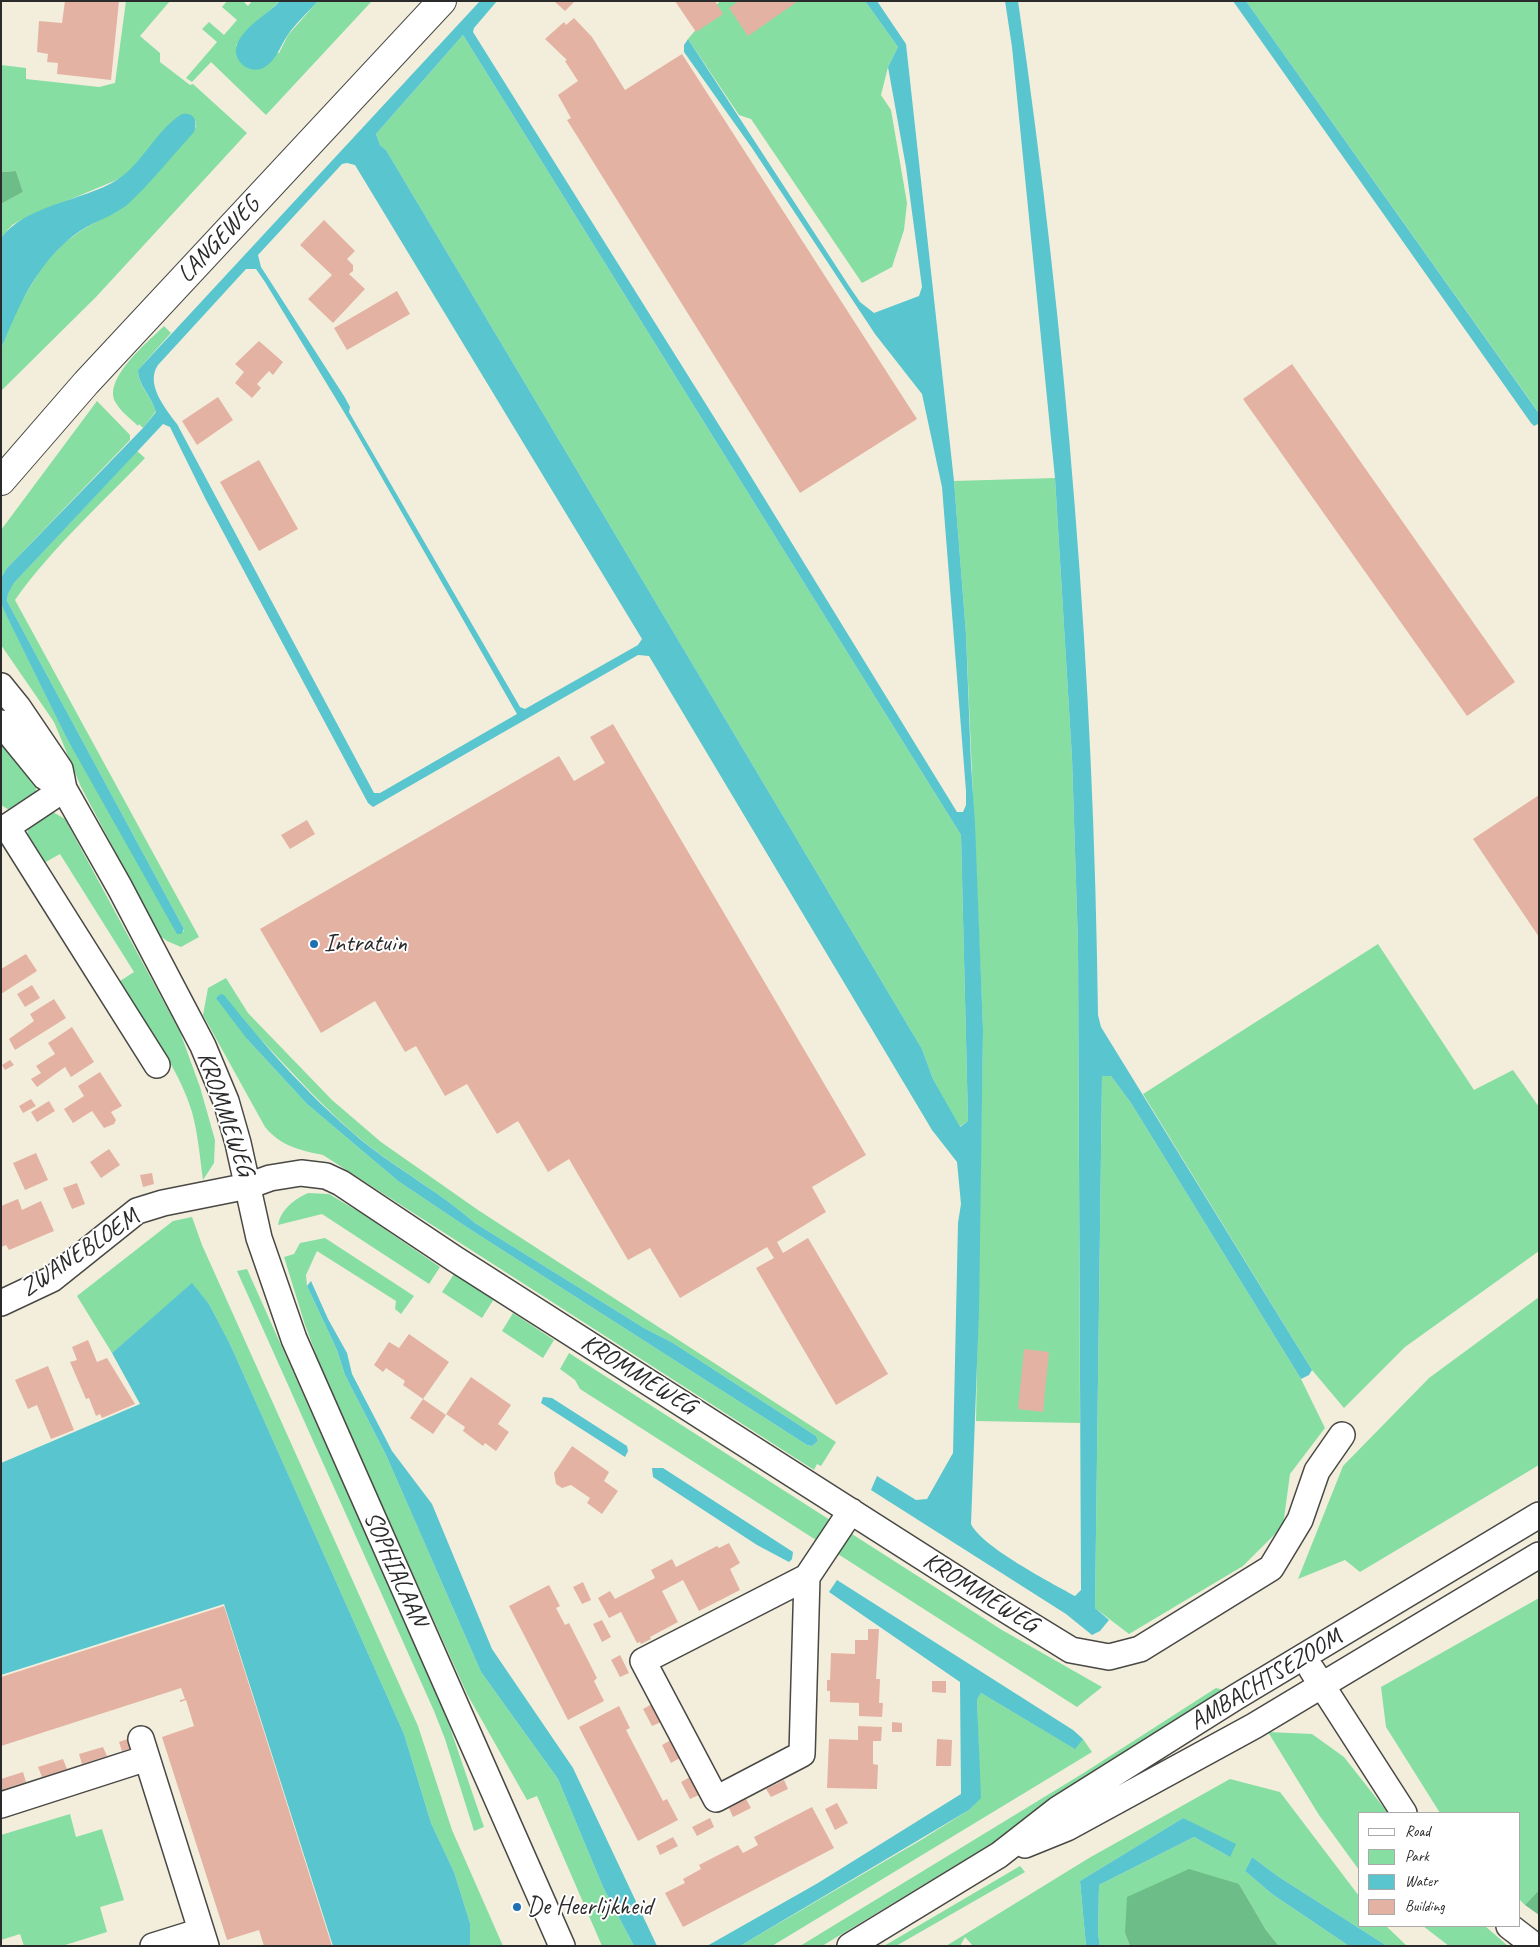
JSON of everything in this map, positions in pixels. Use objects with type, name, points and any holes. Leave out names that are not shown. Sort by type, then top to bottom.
[{"type":"main road","name":"LANGEWEG","points":[[1,481],[100,369],[442,1]]},
{"type":"street","name":"KROMMEWEG","points":[[1,686],[18,706],[60,770],[64,789],[120,888],[203,1046],[226,1101],[248,1186],[270,1178],[301,1173],[326,1176],[341,1184],[455,1259],[1071,1650],[1109,1657],[1140,1650],[1271,1568],[1300,1520],[1317,1471],[1342,1434]]},
{"type":"street","name":"KROMMEWEG","points":[[1,723],[45,777],[64,789]]},
{"type":"street","name":"KROMMEWEG","points":[[64,789],[8,827],[157,1065]]},
{"type":"street","name":"ZWANEBLOEM","points":[[1,1303],[52,1279],[137,1211],[163,1202],[248,1186]]},
{"type":"street","name":"SOPHIALAAN","points":[[248,1186],[259,1238],[294,1339],[562,1946]]},
{"type":"street","points":[[807,1577],[802,1754],[716,1800],[643,1661],[807,1577],[851,1511]]},
{"type":"street","name":"AMBACHTSEZOOM","points":[[850,1946],[999,1855],[1058,1809],[1236,1697],[1539,1515]]},
{"type":"street","name":"AMBACHTSEZOOM","points":[[999,1855],[1066,1828],[1254,1726],[1321,1684],[1539,1555]]},
{"type":"street","points":[[1303,1658],[1403,1812]]},
{"type":"street","points":[[1,1805],[144,1749],[203,1938],[153,1946]]},
{"type":"street","points":[[1510,1927],[1535,1946]]},
{"type":"green space","points":[[126,1],[170,1],[140,36],[160,53],[160,62],[190,85],[193,84],[247,133],[96,297],[1,391],[1,349],[16,311],[43,265],[64,243],[82,230],[127,204],[196,127],[196,121],[119,179],[21,220],[12,225],[1,238],[1,204],[23,192],[16,171],[1,172],[1,65],[26,68],[26,79],[99,87],[115,83]]},
{"type":"green space","points":[[227,1],[243,1],[248,6],[252,1],[280,1],[246,32],[236,46],[279,53],[288,35],[318,1],[372,1],[266,115],[211,62],[192,82],[186,78],[217,42],[202,29],[209,22],[224,35],[237,20],[222,7]]},
{"type":"green space","points":[[720,1],[865,1],[898,47],[888,67],[881,95],[891,110],[907,203],[904,230],[892,267],[862,283],[751,119],[739,115],[688,39]]},
{"type":"green space","points":[[1246,1],[1539,1],[1539,413]]},
{"type":"green space","points":[[463,35],[961,835],[968,1121],[959,1127],[933,1079],[922,1049],[386,150],[380,145],[376,134]]},
{"type":"green space","points":[[16,171],[23,192],[1,204],[1,172]]},
{"type":"green space","points":[[164,326],[171,333],[138,370],[142,386],[156,411],[143,428],[126,415],[116,403],[113,394],[115,383],[121,372],[138,351]]},
{"type":"green space","points":[[97,401],[130,435],[130,440],[7,568],[1,578],[1,530]]},
{"type":"green space","points":[[137,451],[145,458],[44,563],[15,600],[199,937],[181,947],[160,936],[81,787],[54,722],[1,645],[1,604],[66,737],[184,932],[7,601],[8,594],[14,583]]},
{"type":"green space","points":[[1055,478],[1072,758],[1078,944],[1080,1423],[976,1421],[983,1030],[966,634],[954,481]]},
{"type":"green space","points":[[1,734],[38,779],[35,796],[11,811],[1,805]]},
{"type":"green space","points":[[53,812],[65,819],[180,1032],[200,1087],[215,1140],[214,1163],[203,1180],[196,1129],[186,1095],[169,1061],[117,983],[134,972],[60,854],[44,863],[27,840],[28,828]]},
{"type":"green space","points":[[1378,944],[1474,1090],[1513,1070],[1539,1107],[1539,1251],[1405,1347],[1344,1408],[1312,1370],[1143,1094]]},
{"type":"green space","points":[[226,978],[248,1013],[332,1100],[381,1142],[478,1210],[836,1442],[821,1466],[817,1464],[814,1470],[323,1155],[298,1149],[277,1139],[265,1127],[203,1015],[208,988]],"holes":[[[247,1025],[321,1103],[352,1132],[382,1156],[475,1223],[644,1328],[673,1343],[816,1436],[818,1441],[812,1446],[807,1445],[468,1228],[398,1181],[307,1104],[247,1039]]]},
{"type":"green space","points":[[1102,1076],[1111,1076],[1131,1103],[1301,1379],[1325,1428],[1290,1474],[1283,1526],[1243,1566],[1129,1634],[1095,1608]]},
{"type":"green space","points":[[308,1193],[329,1194],[361,1213],[440,1267],[429,1284],[322,1214],[278,1225],[285,1209],[298,1198]]},
{"type":"green space","points":[[192,1217],[202,1245],[418,1726],[452,1830],[503,1946],[470,1946],[470,1923],[454,1872],[431,1823],[404,1734],[230,1344],[209,1304],[192,1284],[112,1353],[77,1296],[173,1221]]},
{"type":"green space","points":[[325,1238],[414,1296],[401,1314],[395,1309],[396,1301],[317,1251],[306,1275],[307,1286],[337,1350],[345,1375],[386,1455],[481,1672],[558,1779],[603,1887],[634,1946],[602,1946],[537,1796],[527,1800],[467,1694],[326,1381],[305,1325],[284,1257],[294,1254],[300,1243]]},
{"type":"green space","points":[[247,1269],[443,1707],[484,1827],[474,1831],[445,1739],[434,1711],[237,1271]]},
{"type":"green space","points":[[454,1274],[494,1299],[482,1318],[442,1292]]},
{"type":"green space","points":[[1539,1297],[1539,1465],[1360,1572],[1345,1560],[1298,1579],[1343,1466],[1429,1378]]},
{"type":"green space","points":[[513,1313],[554,1340],[543,1358],[502,1331]]},
{"type":"green space","points":[[569,1353],[1002,1630],[1102,1687],[1077,1707],[580,1389],[575,1380],[560,1369]]},
{"type":"green space","points":[[1539,1598],[1539,1890],[1525,1905],[1520,1900],[1520,1812],[1439,1812],[1386,1727],[1381,1687]]},
{"type":"green space","points":[[1216,1688],[1224,1690],[1227,1695],[1087,1786],[822,1946],[800,1946],[1082,1774]]},
{"type":"green space","points":[[981,1693],[1074,1748],[1083,1739],[1092,1752],[772,1946],[740,1946],[969,1810],[980,1798],[977,1698]]},
{"type":"green space","points":[[1268,1732],[1312,1734],[1344,1757],[1387,1812],[1358,1812],[1358,1869],[1319,1815]]},
{"type":"green space","points":[[1230,1779],[1280,1792],[1358,1895],[1358,1927],[1387,1927],[1407,1946],[1387,1946],[1279,1877],[1252,1857],[1245,1871],[1272,1894],[1349,1946],[1279,1946],[1266,1930],[1239,1884],[1125,1933],[1130,1946],[1100,1946],[1098,1934],[1099,1885],[1194,1837],[1230,1857],[1183,1818],[1080,1881],[1086,1946],[973,1946],[965,1937],[960,1946],[946,1946],[1089,1858]]},
{"type":"green space","points":[[70,1814],[76,1837],[102,1829],[124,1900],[100,1907],[107,1932],[62,1946],[24,1946],[20,1934],[1,1940],[1,1835]]},
{"type":"green space","points":[[1020,1866],[1025,1872],[896,1946],[884,1946]]},
{"type":"green space","points":[[1189,1869],[1239,1884],[1266,1930],[1279,1946],[1130,1946],[1125,1933],[1127,1897]]},
{"type":"green space","points":[[1539,1890],[1539,1915],[1525,1905]]},
{"type":"green space","points":[[1424,1927],[1486,1927],[1508,1946],[1449,1946]]},
{"type":"water","points":[[280,1],[318,1],[290,32],[269,64],[260,69],[248,68],[237,56],[237,45],[240,38]]},
{"type":"water","points":[[480,1],[497,1],[474,28],[473,32],[739,457],[957,812],[963,812],[966,805],[966,791],[942,487],[922,394],[875,334],[752,148],[684,52],[684,45],[688,39],[849,286],[860,302],[874,313],[919,296],[922,287],[906,167],[888,67],[898,47],[865,1],[877,1],[906,44],[954,481],[966,634],[983,1030],[979,1311],[971,1524],[988,1543],[1002,1553],[1075,1596],[1081,1590],[1078,944],[1072,758],[1055,478],[1012,47],[1005,1],[1018,1],[1051,254],[1075,507],[1091,761],[1098,1015],[1101,1027],[1312,1370],[1309,1375],[1301,1379],[1131,1103],[1111,1076],[1102,1076],[1095,1608],[1109,1620],[1100,1631],[1092,1635],[1066,1614],[871,1490],[877,1476],[916,1500],[927,1499],[953,1453],[958,1223],[961,1204],[957,1162],[932,1130],[649,656],[638,655],[373,807],[368,803],[206,500],[170,427],[163,424],[14,583],[8,594],[7,601],[184,929],[181,934],[177,934],[66,737],[1,604],[1,578],[7,568],[143,428],[156,412],[140,381],[138,370]],"holes":[[[463,35],[961,835],[968,1121],[960,1127],[933,1079],[922,1049],[386,150],[380,145],[376,134]],[[342,164],[355,165],[642,639],[638,645],[525,709],[520,707],[349,412],[350,407],[344,396],[261,267],[258,255]],[[246,269],[256,269],[350,422],[517,714],[380,793],[374,793],[177,424],[158,396],[154,380],[158,365]]]},
{"type":"water","points":[[1233,1],[1246,1],[1538,412],[1538,424],[1534,426],[1531,423]]},
{"type":"water","points":[[182,114],[193,116],[196,125],[194,132],[153,179],[127,205],[80,231],[53,255],[23,299],[1,349],[1,238],[11,227],[24,218],[117,180],[135,165],[165,128]]},
{"type":"water","points":[[221,994],[224,995],[257,1035],[311,1094],[370,1147],[475,1223],[644,1328],[673,1343],[816,1436],[818,1441],[812,1446],[807,1445],[468,1228],[398,1181],[307,1104],[247,1039],[216,998]]},
{"type":"water","points":[[311,1281],[328,1319],[347,1353],[352,1374],[392,1451],[432,1504],[492,1649],[573,1768],[657,1946],[634,1946],[603,1887],[558,1779],[481,1672],[386,1455],[345,1375],[337,1350],[307,1286]]},
{"type":"water","points":[[192,1283],[209,1304],[230,1344],[404,1734],[431,1823],[454,1872],[470,1923],[470,1946],[333,1946],[224,1604],[1,1675],[1,1463],[140,1404],[112,1353]]},
{"type":"water","points":[[543,1397],[552,1398],[627,1446],[628,1451],[625,1457],[541,1403]]},
{"type":"water","points":[[652,1468],[663,1468],[793,1552],[792,1559],[789,1562],[757,1545],[653,1477]]},
{"type":"water","points":[[837,1580],[1073,1730],[1083,1739],[1075,1749],[981,1693],[977,1699],[981,1798],[969,1810],[740,1946],[707,1946],[818,1883],[961,1794],[960,1682],[829,1592]]},
{"type":"water","points":[[1183,1818],[1236,1844],[1230,1857],[1194,1837],[1099,1885],[1098,1934],[1100,1946],[1086,1946],[1080,1881]]},
{"type":"water","points":[[1252,1857],[1279,1877],[1387,1946],[1349,1946],[1272,1894],[1245,1871]]},
{"type":"building","points":[[65,1],[119,1],[111,80],[57,74],[58,63],[47,62],[48,54],[37,52],[39,21],[62,23]]},
{"type":"building","points":[[554,1],[575,1],[565,11]]},
{"type":"building","points":[[675,1],[715,1],[723,14],[696,32]]},
{"type":"building","points":[[739,1],[798,1],[748,36],[729,8]]},
{"type":"building","points":[[574,18],[592,37],[625,90],[682,54],[917,419],[800,493],[567,120],[571,118],[558,95],[578,81],[565,61],[567,60],[545,39],[564,22],[566,25]]},
{"type":"building","points":[[324,220],[355,251],[347,259],[353,265],[353,271],[349,274],[365,289],[333,323],[308,299],[332,275],[300,245]]},
{"type":"building","points":[[397,291],[410,314],[347,350],[334,328]]},
{"type":"building","points":[[259,341],[283,362],[273,375],[269,371],[257,384],[261,388],[252,398],[235,383],[244,372],[235,364]]},
{"type":"building","points":[[1292,364],[1515,682],[1467,716],[1243,399]]},
{"type":"building","points":[[218,397],[233,420],[197,445],[182,421]]},
{"type":"building","points":[[259,460],[298,529],[259,551],[220,482]]},
{"type":"building","points":[[613,724],[866,1155],[812,1187],[826,1212],[777,1242],[783,1253],[808,1238],[888,1374],[836,1405],[756,1268],[774,1258],[767,1247],[680,1298],[650,1248],[628,1260],[569,1159],[548,1172],[518,1121],[497,1134],[467,1084],[445,1096],[416,1046],[405,1052],[375,1001],[321,1033],[260,929],[559,756],[574,781],[605,763],[590,737]]},
{"type":"building","points":[[1539,795],[1539,937],[1473,839]]},
{"type":"building","points":[[307,820],[315,834],[290,849],[281,835]]},
{"type":"building","points":[[26,954],[37,971],[1,994],[1,969]]},
{"type":"building","points":[[32,985],[40,998],[25,1007],[17,994]]},
{"type":"building","points":[[54,999],[66,1018],[15,1050],[9,1039],[34,1021],[30,1014]]},
{"type":"building","points":[[72,1027],[94,1062],[71,1077],[65,1067],[37,1087],[31,1079],[41,1073],[36,1066],[55,1054],[48,1043]]},
{"type":"building","points":[[10,1060],[14,1065],[5,1070],[2,1065]]},
{"type":"building","points":[[100,1072],[122,1106],[111,1112],[116,1120],[114,1124],[104,1128],[92,1111],[73,1123],[64,1109],[84,1096],[78,1086]]},
{"type":"building","points":[[31,1099],[36,1106],[23,1113],[19,1106]]},
{"type":"building","points":[[49,1101],[55,1111],[37,1122],[31,1112]]},
{"type":"building","points":[[109,1149],[120,1165],[101,1178],[90,1162]]},
{"type":"building","points":[[36,1153],[48,1180],[25,1190],[13,1163]]},
{"type":"building","points":[[152,1173],[154,1184],[143,1187],[140,1175]]},
{"type":"building","points":[[77,1183],[85,1204],[72,1209],[63,1188]]},
{"type":"building","points":[[18,1199],[22,1210],[41,1201],[54,1231],[9,1250],[6,1245],[1,1247],[1,1206]]},
{"type":"building","points":[[409,1334],[449,1362],[423,1399],[403,1385],[405,1381],[386,1368],[383,1372],[374,1365],[389,1342],[399,1348]]},
{"type":"building","points":[[88,1340],[97,1362],[107,1358],[135,1404],[102,1418],[100,1414],[96,1416],[89,1398],[86,1399],[70,1362],[77,1360],[72,1347]]},
{"type":"building","points":[[1024,1349],[1049,1352],[1043,1412],[1018,1409]]},
{"type":"building","points":[[48,1366],[74,1430],[51,1439],[37,1405],[28,1409],[15,1380]]},
{"type":"building","points":[[471,1377],[511,1405],[498,1424],[509,1432],[496,1451],[485,1443],[483,1446],[463,1431],[465,1427],[446,1414]]},
{"type":"building","points":[[423,1399],[446,1415],[433,1434],[410,1418]]},
{"type":"building","points":[[572,1446],[609,1472],[604,1481],[618,1491],[602,1514],[587,1503],[590,1498],[571,1485],[562,1488],[556,1484],[554,1473]]},
{"type":"building","points":[[729,1543],[740,1563],[730,1569],[740,1590],[699,1611],[683,1580],[662,1591],[678,1622],[641,1644],[640,1642],[637,1643],[621,1612],[609,1618],[598,1598],[610,1591],[615,1599],[655,1578],[651,1570],[672,1559],[676,1567],[717,1546],[719,1548]]},
{"type":"building","points":[[583,1582],[591,1600],[582,1604],[573,1587]]},
{"type":"building","points":[[549,1585],[560,1606],[556,1608],[565,1625],[569,1623],[597,1678],[594,1681],[604,1701],[568,1720],[509,1606]]},
{"type":"building","points":[[224,1606],[332,1946],[264,1946],[259,1930],[227,1940],[162,1737],[194,1726],[186,1700],[180,1702],[180,1700],[185,1699],[181,1688],[1,1746],[1,1677]]},
{"type":"building","points":[[602,1620],[611,1637],[602,1642],[593,1624]]},
{"type":"building","points":[[868,1629],[879,1629],[876,1679],[880,1679],[879,1703],[883,1703],[882,1717],[859,1716],[859,1703],[830,1702],[830,1691],[827,1691],[827,1680],[830,1680],[831,1653],[855,1654],[855,1640],[868,1640]]},
{"type":"building","points":[[620,1655],[629,1673],[620,1677],[611,1660]]},
{"type":"building","points":[[932,1681],[946,1681],[946,1693],[932,1692]]},
{"type":"building","points":[[652,1704],[661,1722],[652,1726],[643,1709]]},
{"type":"building","points":[[619,1706],[630,1728],[626,1730],[663,1801],[667,1799],[678,1820],[638,1841],[579,1727]]},
{"type":"building","points":[[892,1722],[902,1723],[902,1732],[892,1732]]},
{"type":"building","points":[[858,1726],[882,1727],[881,1741],[873,1741],[873,1764],[878,1765],[877,1789],[827,1788],[829,1739],[858,1740]]},
{"type":"building","points":[[133,1737],[136,1747],[122,1751],[119,1742]]},
{"type":"building","points":[[937,1739],[952,1740],[951,1766],[936,1766]]},
{"type":"building","points":[[671,1740],[680,1758],[671,1763],[662,1745]]},
{"type":"building","points":[[103,1747],[107,1756],[82,1764],[79,1754]]},
{"type":"building","points":[[63,1759],[67,1769],[42,1777],[38,1767]]},
{"type":"building","points":[[23,1772],[26,1782],[1,1790],[1,1779]]},
{"type":"building","points":[[690,1777],[699,1795],[690,1799],[681,1782]]},
{"type":"building","points":[[784,1780],[788,1789],[771,1797],[766,1789]]},
{"type":"building","points":[[746,1799],[751,1808],[733,1817],[729,1808]]},
{"type":"building","points":[[837,1803],[848,1823],[835,1830],[825,1809]]},
{"type":"building","points":[[812,1807],[834,1848],[683,1927],[665,1893],[685,1883],[683,1879],[701,1869],[699,1865],[738,1845],[743,1853],[758,1845],[754,1837]]},
{"type":"building","points":[[710,1818],[714,1827],[697,1836],[692,1827]]},
{"type":"building","points":[[673,1837],[678,1846],[660,1855],[656,1846]]},
{"type":"place","name":"Intratuin","points":[[314,944]]},
{"type":"place","name":"De Heerlijkheid","points":[[517,1907]]}]
